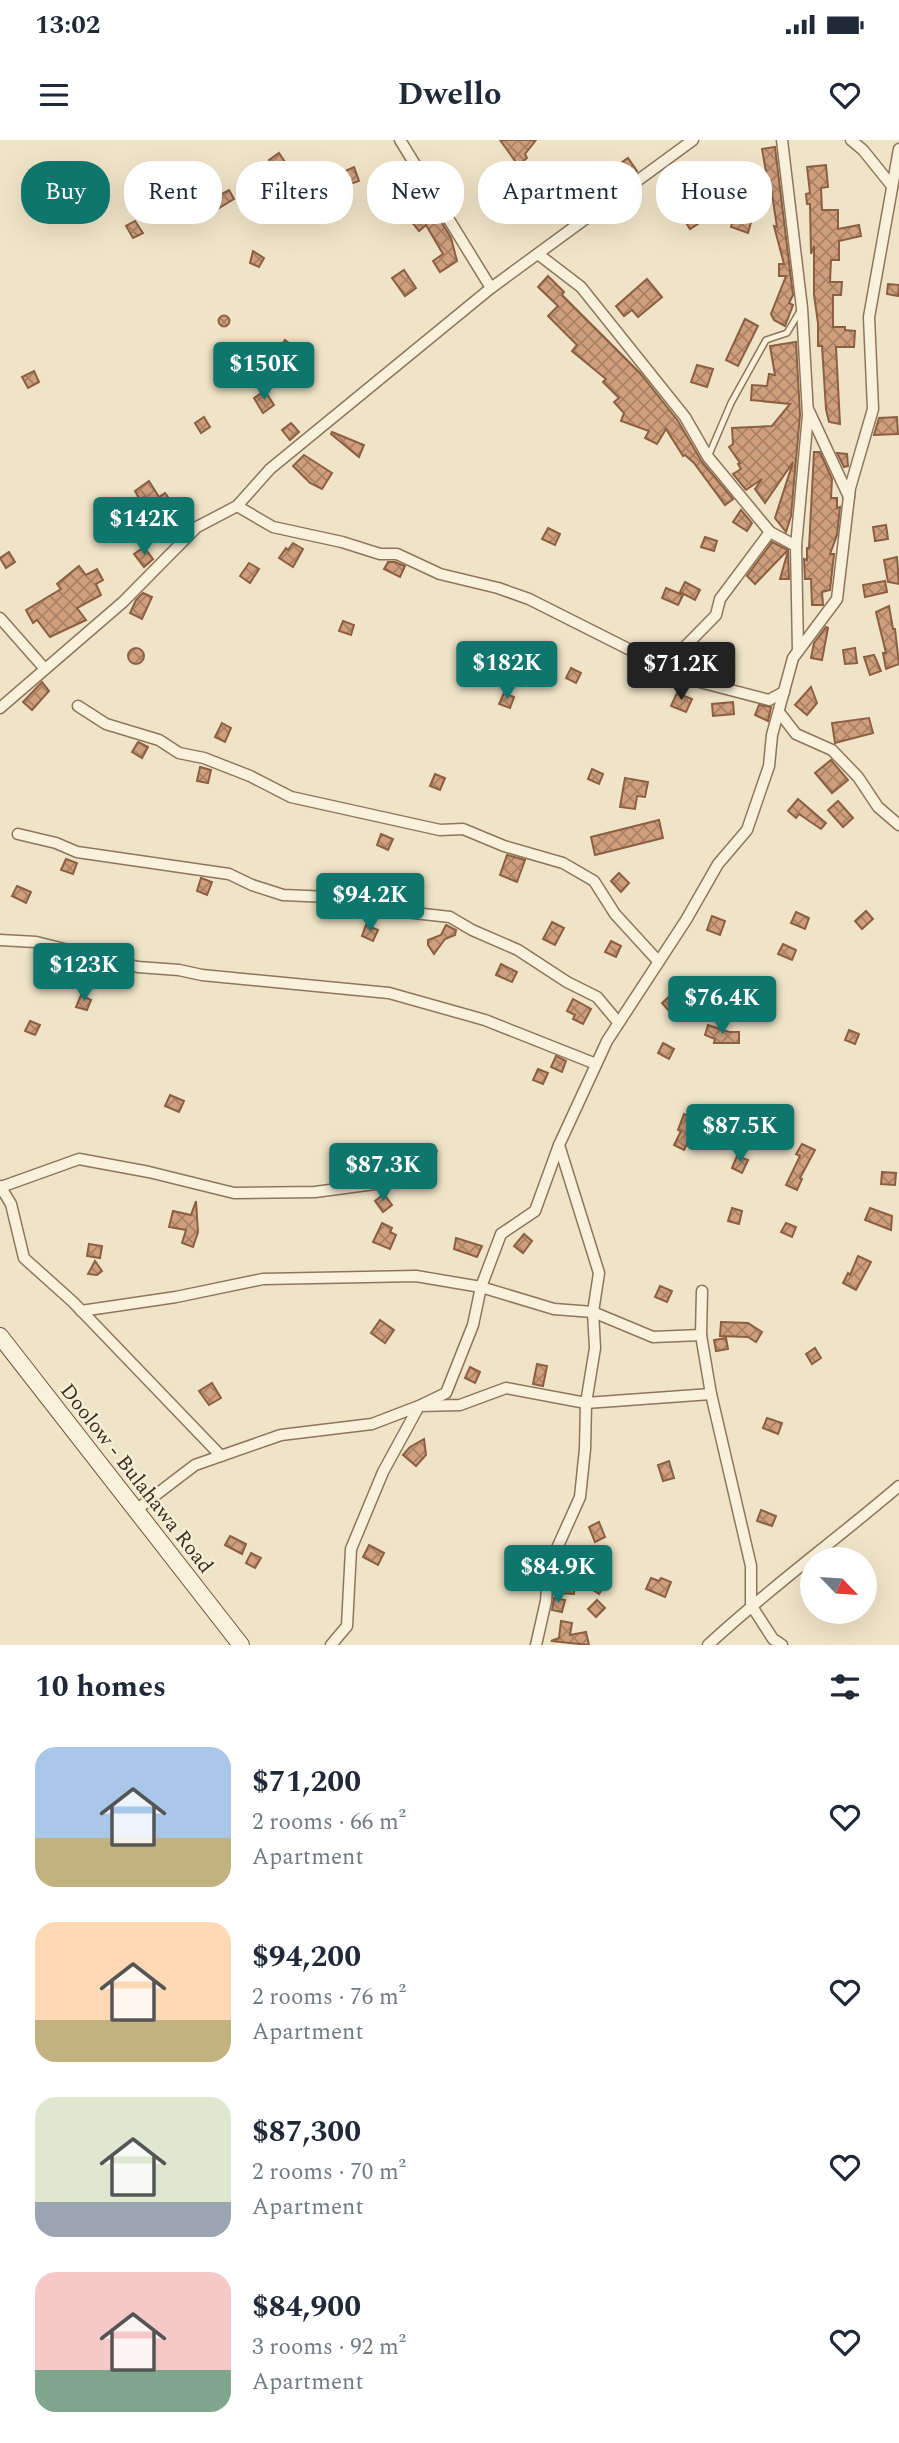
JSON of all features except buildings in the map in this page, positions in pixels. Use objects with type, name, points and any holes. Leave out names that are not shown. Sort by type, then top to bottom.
[{"type":"main road","name":"Doolow - Bulahawa Road","points":[[0,1336],[241,1645]]},
{"type":"street","points":[[400,140],[491,288]]},
{"type":"street","points":[[0,708],[123,602],[197,527],[237,506],[270,469],[491,288],[693,140]]},
{"type":"street","points":[[782,140],[802,308],[807,408],[796,546],[798,651]]},
{"type":"street","points":[[851,140],[863,150],[892,186]]},
{"type":"street","points":[[136,1510],[195,1465],[281,1435],[372,1424],[446,1393],[473,1325],[481,1287],[501,1234],[535,1212],[559,1145],[618,1022],[686,920],[718,864],[747,830],[769,766],[772,735],[793,658],[837,599],[849,497],[873,409],[869,317],[899,149]]},
{"type":"street","points":[[538,254],[581,287],[685,417],[708,457],[770,532],[796,546]]},
{"type":"street","points":[[807,408],[849,497]]},
{"type":"street","points":[[237,506],[273,527],[342,542],[380,554],[397,554],[440,574],[498,588],[529,599],[688,679],[769,700],[784,692]]},
{"type":"street","points":[[664,668],[716,615],[720,599],[770,532]]},
{"type":"street","points":[[0,618],[44,669]]},
{"type":"street","points":[[78,706],[106,724],[159,740],[179,753],[204,758],[250,776],[291,797],[440,830],[463,829],[504,846],[563,863],[594,881],[615,914],[658,961]]},
{"type":"street","points":[[779,712],[796,734],[832,750],[858,777],[878,807],[899,825]]},
{"type":"street","points":[[18,834],[55,842],[77,852],[229,874],[251,885],[283,895],[353,898],[378,909],[450,917],[518,950],[567,982],[597,997],[618,1022]]},
{"type":"street","points":[[0,940],[36,942],[138,967],[388,993],[485,1020],[539,1039],[596,1064]]},
{"type":"street","points":[[536,1645],[546,1601],[549,1566],[580,1497],[598,1273],[559,1145]]},
{"type":"street","points":[[221,1456],[81,1311],[24,1258],[11,1204],[0,1186],[79,1159],[149,1172],[234,1194],[315,1192],[427,1177]]},
{"type":"street","points":[[81,1311],[176,1297],[263,1279],[416,1276],[481,1287],[554,1308],[593,1312],[653,1337],[701,1335]]},
{"type":"street","points":[[702,1291],[701,1335],[711,1394],[751,1566],[751,1605],[773,1639],[782,1645]]},
{"type":"street","points":[[419,1406],[460,1405],[506,1388],[586,1403],[711,1394]]},
{"type":"street","points":[[331,1645],[347,1626],[351,1549],[383,1472],[419,1406]]},
{"type":"street","points":[[708,1645],[751,1605],[899,1486]]},
{"type":"lane","points":[[708,457],[731,403],[766,340],[788,333],[802,308]]}]
